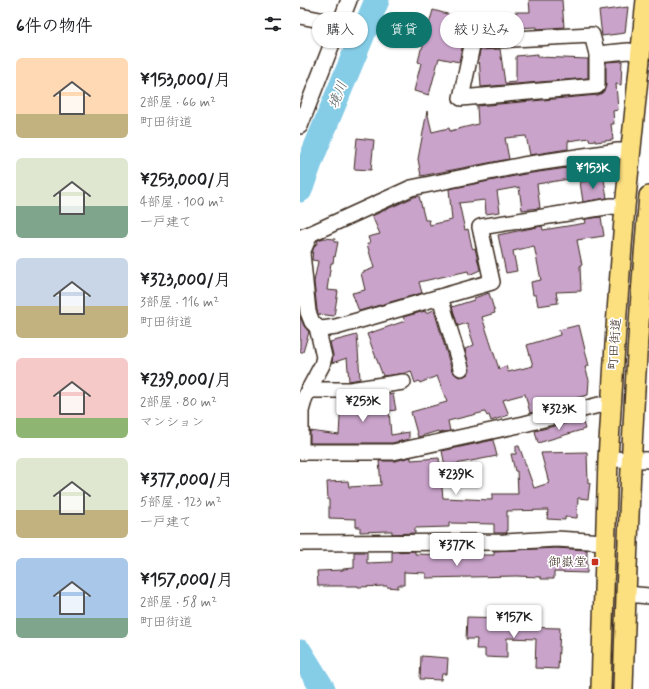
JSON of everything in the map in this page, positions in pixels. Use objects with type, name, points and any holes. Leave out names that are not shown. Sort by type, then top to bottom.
[{"type":"main road","name":"町田街道","points":[[601,689],[611,405],[630,151],[640,52],[647,7]]},
{"type":"main road","name":"町田街道","points":[[623,689],[626,594],[640,460],[640,313],[649,196]]},
{"type":"street","points":[[344,12],[349,0]]},
{"type":"street","points":[[300,16],[312,18]]},
{"type":"street","points":[[592,35],[597,54],[597,86],[460,98],[473,41],[592,35]]},
{"type":"street","points":[[300,126],[331,48]]},
{"type":"street","points":[[597,54],[628,51],[640,52]]},
{"type":"street","points":[[625,207],[612,206],[480,227],[492,282],[336,327],[322,329],[317,327],[312,322],[308,312],[302,253],[305,236],[411,188],[523,165],[618,151],[630,151]]},
{"type":"street","points":[[440,297],[461,368]]},
{"type":"street","points":[[317,327],[324,357],[322,365],[304,397],[301,411],[301,452],[393,452],[524,424],[599,405],[611,405]]},
{"type":"street","points":[[308,390],[350,390],[403,382]]},
{"type":"street","points":[[608,459],[640,460]]},
{"type":"street","points":[[300,543],[505,542],[556,539],[605,542]]},
{"type":"street","points":[[626,594],[649,596]]},
{"type":"building","points":[[529,0],[562,0],[564,27],[537,29],[537,27],[524,28],[524,12],[530,12]]},
{"type":"building","points":[[628,7],[625,33],[602,36],[599,11]]},
{"type":"building","points":[[433,10],[440,12],[440,48],[462,48],[459,62],[439,58],[429,95],[414,91],[421,63],[418,62],[421,49],[432,48]]},
{"type":"building","points":[[500,49],[505,83],[516,82],[516,56],[538,54],[538,57],[588,59],[588,78],[481,87],[480,50]]},
{"type":"building","points":[[622,61],[621,85],[616,84],[618,110],[613,111],[614,124],[611,124],[613,140],[595,142],[595,140],[590,141],[589,138],[568,141],[568,149],[530,155],[526,136],[505,138],[509,159],[421,176],[418,159],[427,111],[432,132],[449,128],[450,131],[478,124],[477,106],[598,95],[602,93],[606,86],[606,62]]},
{"type":"building","points":[[357,138],[374,140],[371,170],[354,169]]},
{"type":"building","points":[[588,165],[589,176],[537,184],[540,208],[522,210],[519,187],[497,191],[500,212],[486,214],[485,200],[459,203],[465,230],[468,229],[472,247],[473,249],[475,248],[480,270],[469,275],[468,271],[419,282],[422,293],[359,311],[352,293],[365,290],[361,273],[374,268],[367,244],[370,243],[368,237],[380,234],[372,216],[419,196],[425,220],[429,220],[430,225],[452,220],[449,189],[525,174]]},
{"type":"building","points":[[604,179],[607,198],[583,202],[580,182]]},
{"type":"building","points":[[601,217],[604,236],[577,240],[582,265],[580,266],[581,291],[556,292],[558,303],[538,306],[536,295],[533,295],[531,282],[541,280],[534,246],[513,251],[517,271],[506,273],[498,235],[542,226],[543,230],[586,223],[585,219]]},
{"type":"building","points":[[324,238],[335,239],[334,242],[338,242],[333,263],[331,263],[327,290],[338,291],[334,316],[318,314],[317,310],[314,282],[318,261],[312,260],[313,249],[318,240]]},
{"type":"building","points":[[489,293],[495,313],[482,317],[499,369],[506,366],[508,372],[533,366],[527,345],[560,335],[559,330],[579,325],[589,366],[585,367],[589,380],[588,395],[576,398],[577,401],[530,413],[525,394],[503,400],[509,415],[491,421],[489,415],[487,416],[485,412],[448,421],[450,431],[439,433],[438,431],[418,437],[411,412],[447,402],[437,376],[420,383],[419,381],[415,383],[411,371],[383,376],[367,334],[405,321],[403,317],[434,310],[452,371],[459,377],[464,376],[468,374],[470,370],[465,349],[474,345],[467,323],[458,326],[452,307],[474,300],[474,298]]},
{"type":"building","points":[[300,316],[304,326],[309,332],[303,352],[300,352]]},
{"type":"building","points":[[357,335],[360,379],[349,381],[347,358],[332,363],[333,355],[330,342]]},
{"type":"building","points":[[393,394],[396,410],[389,411],[391,435],[409,432],[409,439],[392,443],[310,443],[310,431],[339,435],[341,400],[350,400],[362,397],[362,401]]},
{"type":"building","points":[[582,419],[585,429],[538,443],[535,431]]},
{"type":"building","points":[[493,440],[497,456],[445,466],[442,451]]},
{"type":"building","points":[[516,446],[519,446],[534,488],[549,483],[541,453],[587,452],[588,483],[590,483],[588,499],[578,498],[577,518],[565,517],[565,520],[547,519],[548,510],[507,511],[507,533],[494,533],[494,524],[449,523],[449,527],[415,528],[415,533],[392,534],[392,531],[360,532],[360,527],[356,527],[356,519],[329,518],[327,482],[348,481],[349,487],[381,485],[379,461],[395,461],[411,457],[411,460],[439,458],[443,498],[492,500],[492,494],[518,494],[517,471],[515,471],[511,454],[516,454]]},
{"type":"building","points":[[556,548],[587,550],[587,573],[554,572],[554,579],[541,579],[541,577],[516,576],[426,578],[426,573],[404,572],[404,585],[398,585],[398,588],[387,586],[318,586],[317,571],[354,568],[354,552],[367,552],[367,563],[392,562],[392,552],[415,551],[415,554],[446,555],[446,551],[462,551],[462,554],[468,555],[494,555],[494,551]]},
{"type":"building","points":[[467,617],[508,618],[508,620],[521,620],[521,627],[560,628],[558,669],[535,668],[536,639],[507,638],[507,658],[485,657],[485,649],[476,649],[477,639],[466,639]]},
{"type":"building","points":[[421,656],[448,658],[447,674],[442,674],[441,680],[420,679]]},
{"type":"waterway","name":"境川","points":[[300,190],[314,152],[377,0]]},
{"type":"waterway","name":"境川","points":[[300,652],[323,689]]},
{"type":"place","name":"御嶽堂","points":[[595,562]]}]
